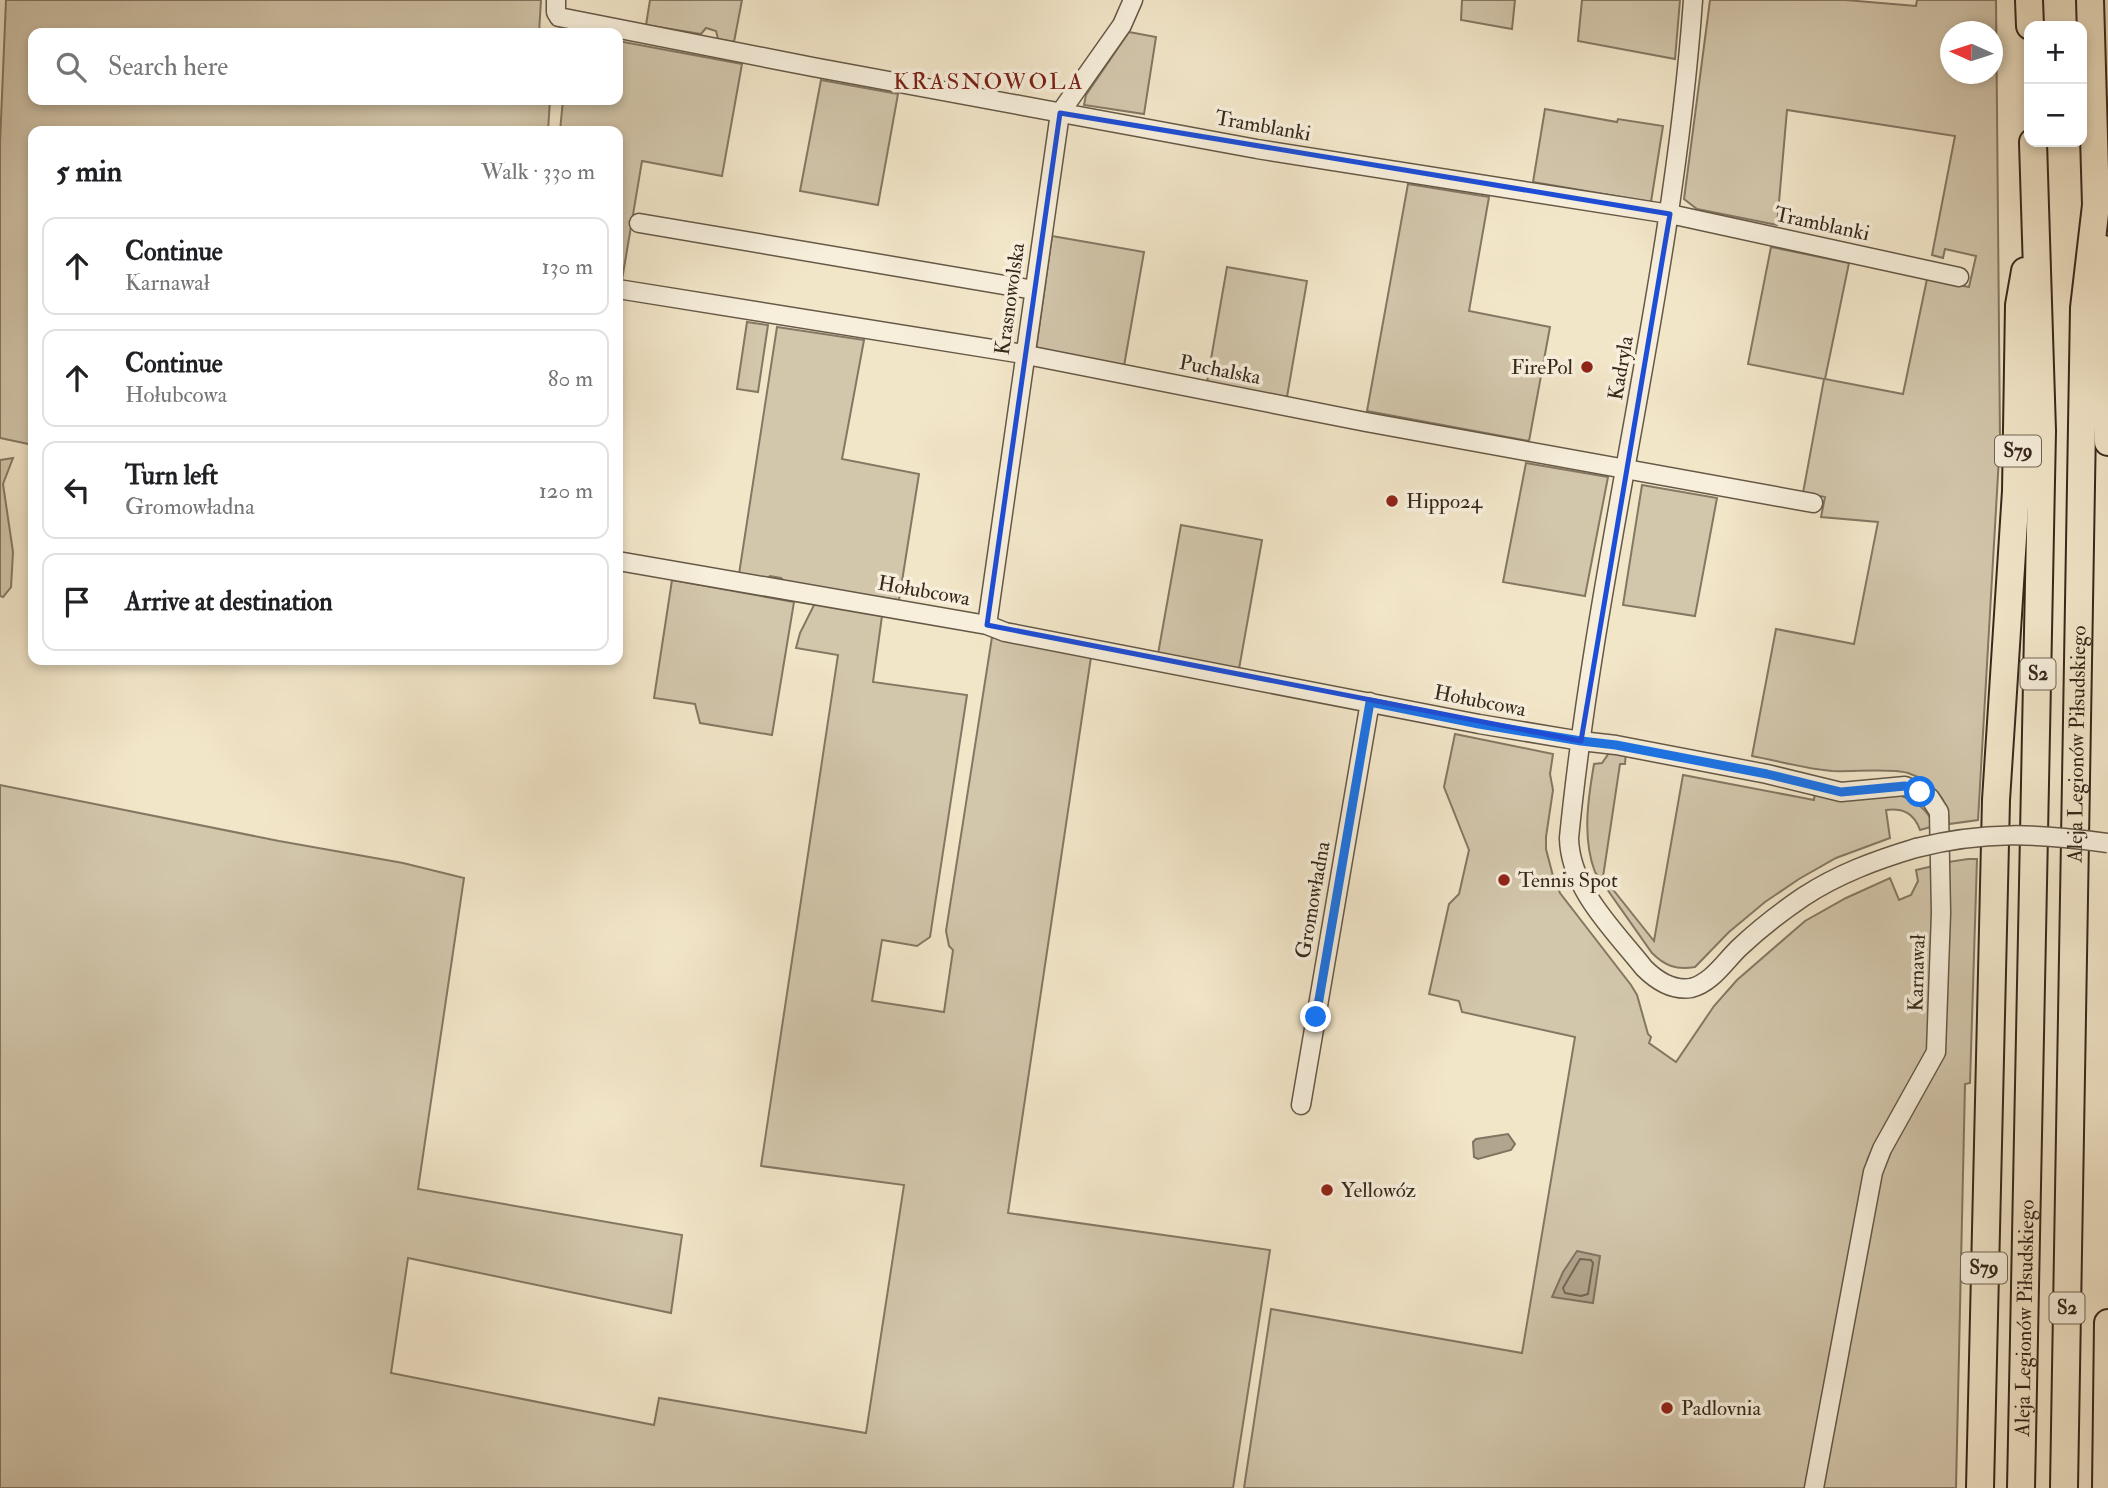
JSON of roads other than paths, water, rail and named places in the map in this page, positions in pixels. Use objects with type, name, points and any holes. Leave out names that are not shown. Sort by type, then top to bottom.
[{"type":"highway","points":[[2029,0],[2030,21]]},
{"type":"highway","name":"Aleja Legionów Piłsudskiego","points":[[2064,1488],[2084,307],[2096,205],[2090,0]]},
{"type":"highway","name":"Aleja Legionów Piłsudskiego","points":[[2021,1488],[2042,431],[2033,147]]},
{"type":"highway","points":[[2096,205],[2108,309],[2108,442]]},
{"type":"highway","name":"S79","points":[[1980,1488],[1996,800],[2015,503],[2019,305],[2035,221]]},
{"type":"highway","points":[[2106,1488],[2108,1323]]},
{"type":"street","name":"Krasnowolska","points":[[987,625],[1060,113],[1122,25],[1133,0]]},
{"type":"street","name":"Kadryla","points":[[1581,741],[1595,632],[1670,214],[1689,60],[1693,0]]},
{"type":"street","name":"Tramblanki","points":[[557,9],[1060,113],[1257,149],[1670,214],[1959,277]]},
{"type":"street","points":[[639,223],[1034,290]]},
{"type":"street","name":"Puchalska","points":[[623,290],[1025,355],[1388,426],[1813,503]]},
{"type":"street","name":"Hołubcowa","points":[[623,562],[987,625],[1005,632],[1581,741]]},
{"type":"street","name":"Gromowładna","points":[[1301,1105],[1370,702]]},
{"type":"street","points":[[1581,741],[1569,838],[1574,871],[1588,895],[1643,968],[1667,985],[1691,988],[1701,984],[1766,924],[1803,897],[1876,860],[1916,848],[1975,836],[2016,834],[2108,843]]},
{"type":"street","name":"Karnawał","points":[[1581,741],[1630,747],[1767,774],[1841,792],[1905,786],[1930,798],[1939,812],[1941,913],[1936,1052],[1882,1149],[1873,1172],[1814,1488]]},
{"type":"water","points":[[1508,1134],[1515,1144],[1511,1150],[1478,1159],[1474,1157],[1473,1142],[1476,1139]]},
{"type":"water","points":[[1577,1251],[1600,1256],[1593,1303],[1552,1297],[1563,1272]]},
{"type":"place","name":"FirePol","points":[[1587,367]]},
{"type":"place","name":"Hippo24","points":[[1392,501]]},
{"type":"place","name":"Tennis Spot","points":[[1504,880]]},
{"type":"place","name":"Yellowóz","points":[[1327,1190]]},
{"type":"place","name":"Padlovnia","points":[[1667,1408]]},
{"type":"district","name":"KRASNOWOLA","points":[[989,81]]}]
